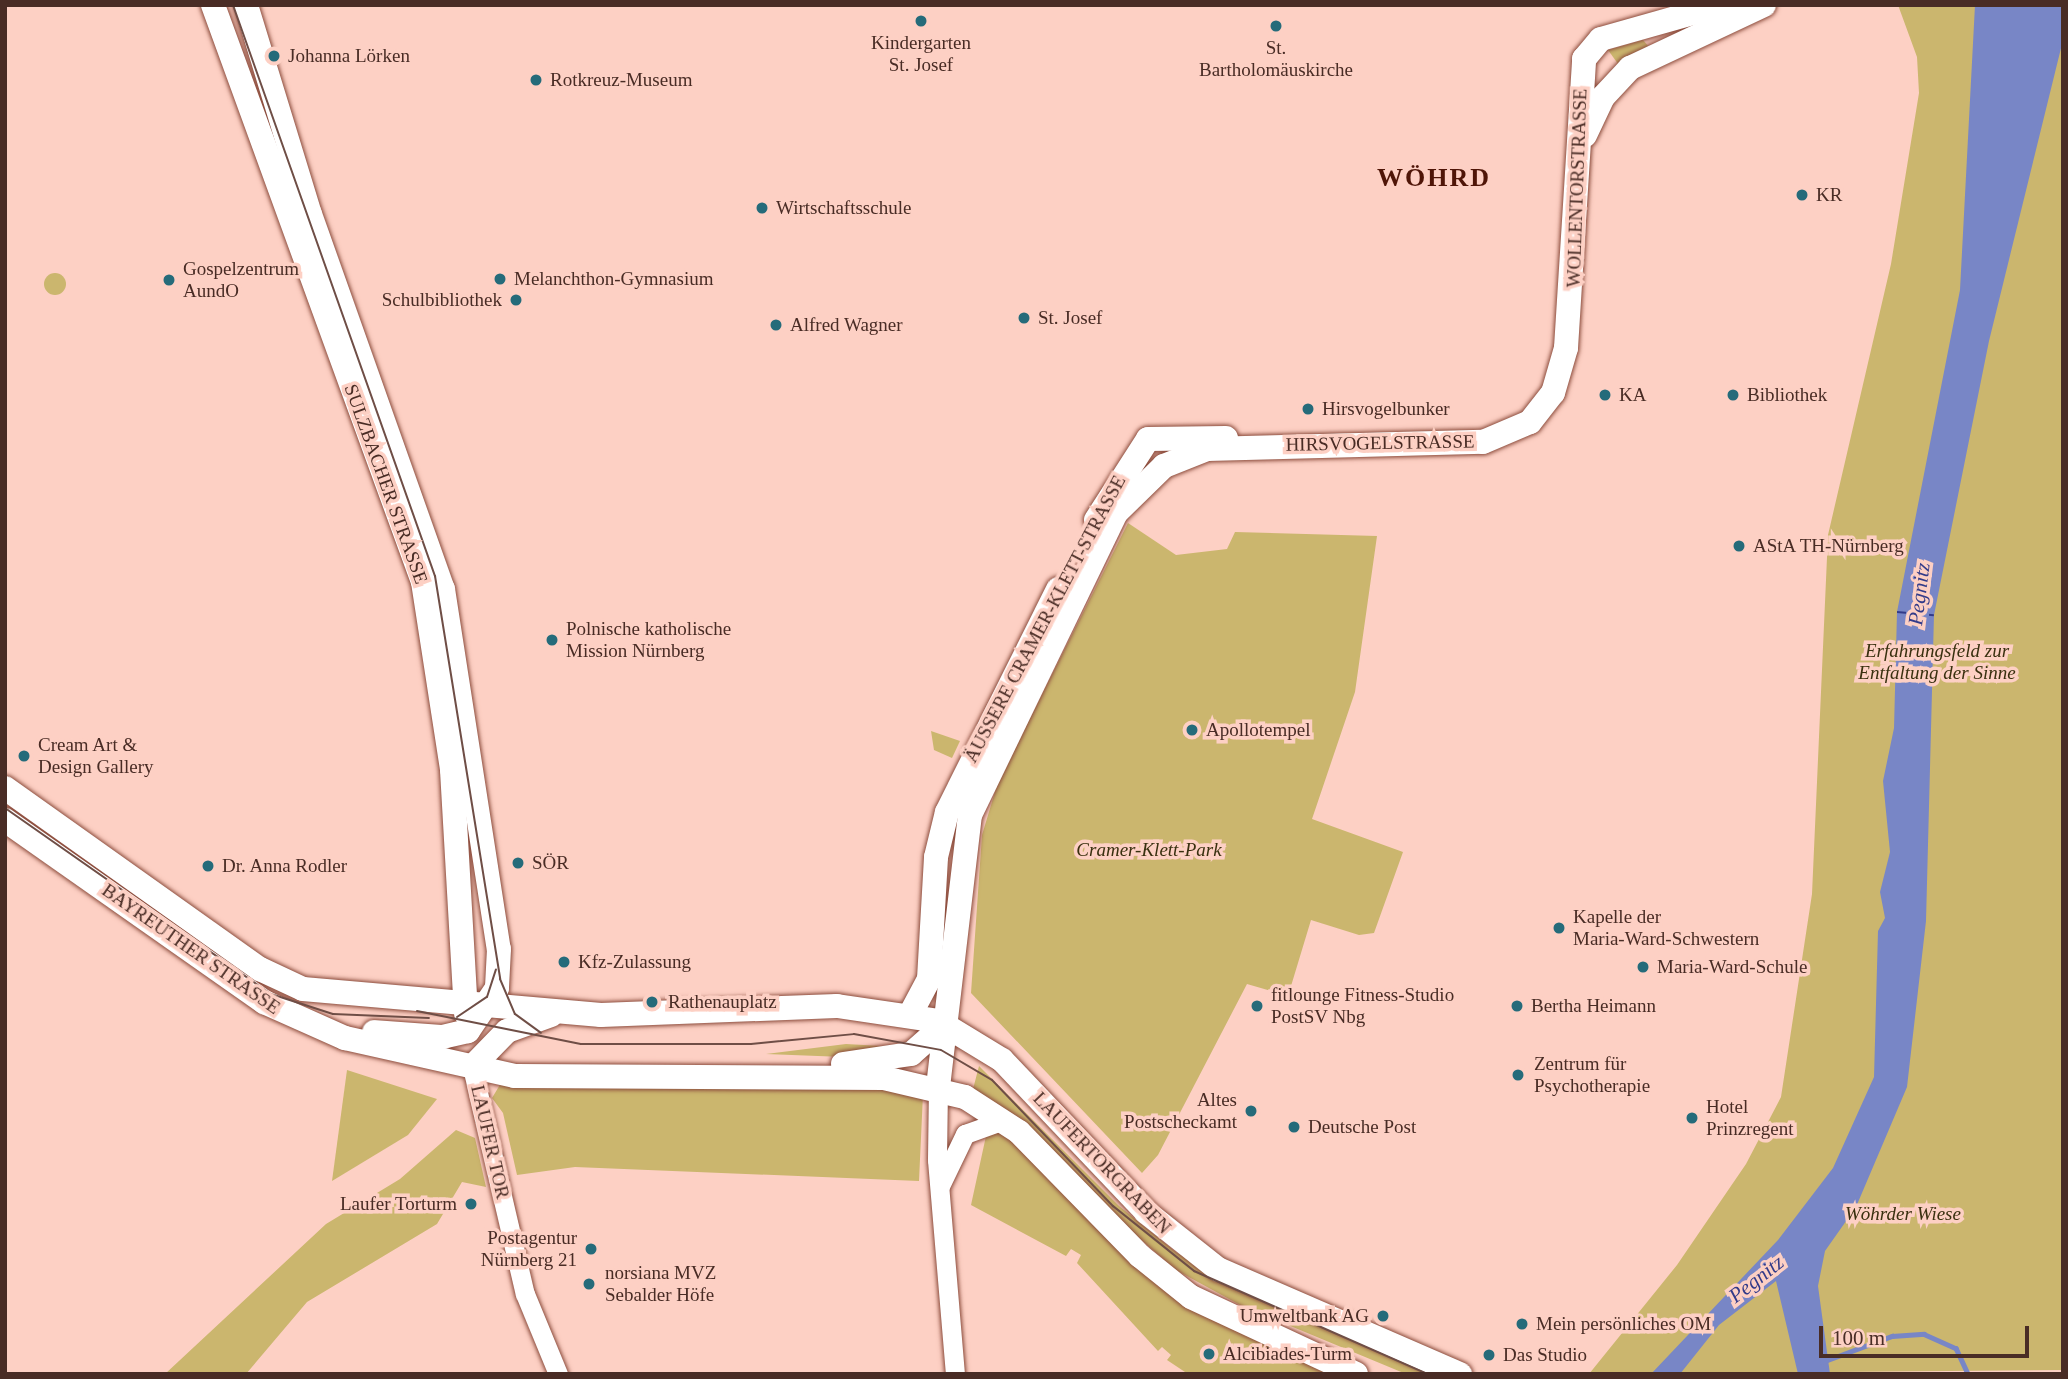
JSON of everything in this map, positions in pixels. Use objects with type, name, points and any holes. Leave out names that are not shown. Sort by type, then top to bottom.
[{"type":"main road","name":"SULZBACHER STRASSE","points":[[213,5],[423,582],[451,761],[465,1000],[472,1067]]},
{"type":"main road","name":"SULZBACHER STRASSE","points":[[246,5],[310,214],[445,600],[500,959],[489,1003]]},
{"type":"main road","points":[[1583,141],[1608,90],[1656,40],[1721,5]]},
{"type":"main road","points":[[1656,40],[1764,5]]},
{"type":"main road","name":"WOLLENTORSTRASSE","points":[[1558,384],[1573,297],[1583,141],[1584,63],[1601,39],[1656,40]]},
{"type":"main road","name":"HIRSVOGELSTRASSE","points":[[1154,435],[1262,443],[1497,440],[1530,422],[1558,384]]},
{"type":"main road","name":"ÄUSSERE CRAMER-KLETT-STRASSE","points":[[911,1013],[929,979],[937,848],[961,777],[1107,500],[1133,455],[1154,435]]},
{"type":"main road","name":"HIRSVOGELSTRASSE","points":[[1175,459],[1262,443]]},
{"type":"main road","name":"ÄUSSERE CRAMER-KLETT-STRASSE","points":[[938,1087],[958,870],[974,802],[1113,517],[1175,459]]},
{"type":"main road","name":"BAYREUTHER STRASSE","points":[[5,788],[265,972],[303,989],[342,995],[465,1000]]},
{"type":"main road","name":"BAYREUTHER STRASSE","points":[[5,820],[258,998],[307,1024],[472,1067]]},
{"type":"main road","points":[[465,1000],[557,1012],[674,1016],[828,1006],[911,1013],[945,1024]]},
{"type":"main road","points":[[307,1024],[435,1037],[468,1031],[489,1003]]},
{"type":"main road","points":[[472,1067],[507,1031],[557,1012]]},
{"type":"main road","points":[[797,1076],[906,1056],[945,1024]]},
{"type":"main road","name":"LAUFERTORGRABEN","points":[[945,1024],[1002,1060],[1146,1212],[1218,1269],[1460,1374]]},
{"type":"main road","points":[[472,1067],[554,1078],[884,1077],[938,1087]]},
{"type":"main road","name":"LAUFERTORGRABEN","points":[[938,1087],[1003,1120],[1177,1287],[1234,1322],[1356,1374]]},
{"type":"street","name":"LAUFER TOR","points":[[472,1067],[531,1316],[558,1374]]},
{"type":"street","points":[[938,1087],[941,1191],[955,1374]]},
{"type":"street","points":[[941,1191],[965,1134],[1003,1120]]},
{"type":"green space","name":"Wöhrder Wiese","points":[[1898,5],[2063,5],[2063,1370],[1589,1374],[1677,1265],[1746,1164],[1781,1097],[1812,894],[1828,535],[1891,264],[1919,93],[1917,57]]},
{"type":"green space","points":[[1643,40],[1650,48],[1621,68],[1608,50]]},
{"type":"green space","points":[[55,273],[63,276],[66,284],[63,292],[55,295],[47,292],[44,284],[47,276]]},
{"type":"green space","name":"Cramer-Klett-Park","points":[[1128,523],[1176,555],[1227,549],[1235,532],[1377,536],[1355,692],[1312,819],[1403,852],[1374,933],[1359,935],[1311,920],[1288,996],[1247,984],[1158,1155],[1142,1173],[971,993],[982,835],[998,782]]},
{"type":"green space","points":[[931,731],[960,741],[952,758],[934,750]]},
{"type":"green space","points":[[846,1044],[899,1047],[844,1057],[766,1054]]},
{"type":"green space","points":[[979,1066],[1119,1206],[1177,1253],[1442,1374],[1406,1374],[1240,1305],[1176,1270],[972,1093]]},
{"type":"green space","points":[[347,1070],[437,1099],[408,1135],[332,1181]]},
{"type":"green space","points":[[501,1083],[894,1088],[923,1094],[919,1181],[575,1167],[517,1175],[503,1113],[492,1098]]},
{"type":"green space","points":[[456,1130],[475,1138],[486,1187],[462,1182],[437,1224],[307,1302],[246,1374],[165,1374],[326,1224],[400,1179]]},
{"type":"green space","points":[[1001,1131],[1131,1260],[1336,1374],[1188,1374],[1167,1360],[1171,1355],[1162,1347],[1158,1351],[1077,1263],[1081,1255],[1071,1249],[1066,1256],[971,1205],[986,1136]]},
{"type":"water","name":"Pegnitz","points":[[1975,5],[2063,5],[2063,40],[1989,341],[1934,615],[1926,921],[1907,1087],[1856,1207],[1825,1251],[1818,1286],[1830,1374],[1798,1374],[1776,1281],[1719,1325],[1680,1374],[1651,1374],[1778,1240],[1833,1168],[1874,1077],[1878,931],[1885,918],[1880,892],[1890,852],[1883,781],[1894,728],[1897,612],[1960,290]]},
{"type":"waterway","points":[[1822,1362],[1892,1336],[1924,1334],[1956,1348],[1968,1374]]},
{"type":"ferry route","points":[[1897,612],[1934,615]]},
{"type":"tram line","points":[[233,5],[435,576],[500,979],[515,1014],[541,1033]]},
{"type":"tram line","points":[[5,808],[271,994],[333,1014],[429,1018]]},
{"type":"tram line","points":[[457,1017],[487,997],[496,969]]},
{"type":"tram line","points":[[417,1011],[581,1044],[751,1044],[854,1034],[941,1050],[992,1080],[1113,1206],[1194,1271],[1427,1374]]},
{"type":"place","name":"Kindergarten St. Josef","points":[[921,21]]},
{"type":"place","name":"St. Bartholomäuskirche","points":[[1276,26]]},
{"type":"place","name":"Johanna Lörken","points":[[274,56]]},
{"type":"place","name":"Rotkreuz-Museum","points":[[536,80]]},
{"type":"place","name":"KR","points":[[1802,195]]},
{"type":"place","name":"Wirtschaftsschule","points":[[762,208]]},
{"type":"place","name":"Melanchthon-Gymnasium","points":[[500,279]]},
{"type":"place","name":"Gospelzentrum AundO","points":[[169,280]]},
{"type":"place","name":"Schulbibliothek","points":[[516,300]]},
{"type":"place","name":"St. Josef","points":[[1024,318]]},
{"type":"place","name":"Alfred Wagner","points":[[776,325]]},
{"type":"place","name":"KA","points":[[1605,395]]},
{"type":"place","name":"Bibliothek","points":[[1733,395]]},
{"type":"place","name":"Hirsvogelbunker","points":[[1308,409]]},
{"type":"place","name":"AStA TH-Nürnberg","points":[[1739,546]]},
{"type":"place","name":"Polnische katholische Mission Nürnberg","points":[[552,640]]},
{"type":"place","name":"Apollotempel","points":[[1192,730]]},
{"type":"place","name":"Cream Art & Design Gallery","points":[[24,756]]},
{"type":"place","name":"SÖR","points":[[518,863]]},
{"type":"place","name":"Dr. Anna Rodler","points":[[208,866]]},
{"type":"place","name":"Kapelle der Maria-Ward-Schwestern","points":[[1559,928]]},
{"type":"place","name":"Kfz-Zulassung","points":[[564,962]]},
{"type":"place","name":"Maria-Ward-Schule","points":[[1643,967]]},
{"type":"place","name":"Rathenauplatz","points":[[652,1002]]},
{"type":"place","name":"fitlounge Fitness-Studio PostSV Nbg","points":[[1257,1006]]},
{"type":"place","name":"Bertha Heimann","points":[[1517,1006]]},
{"type":"place","name":"Zentrum für Psychotherapie","points":[[1518,1075]]},
{"type":"place","name":"Altes Postscheckamt","points":[[1251,1111]]},
{"type":"place","name":"Hotel Prinzregent","points":[[1692,1118]]},
{"type":"place","name":"Deutsche Post","points":[[1294,1127]]},
{"type":"place","name":"Laufer Torturm","points":[[471,1204]]},
{"type":"place","name":"Postagentur Nürnberg 21","points":[[591,1249]]},
{"type":"place","name":"norsiana MVZ Sebalder Höfe","points":[[589,1284]]},
{"type":"place","name":"Umweltbank AG","points":[[1383,1316]]},
{"type":"place","name":"Mein persönliches OM","points":[[1522,1324]]},
{"type":"place","name":"Alcibiades-Turm","points":[[1209,1354]]},
{"type":"place","name":"Das Studio","points":[[1489,1355]]},
{"type":"district","name":"WÖHRD","points":[[1434,178]]},
{"type":"park label","name":"Erfahrungsfeld zur Entfaltung der Sinne","points":[[1937,662]]}]
